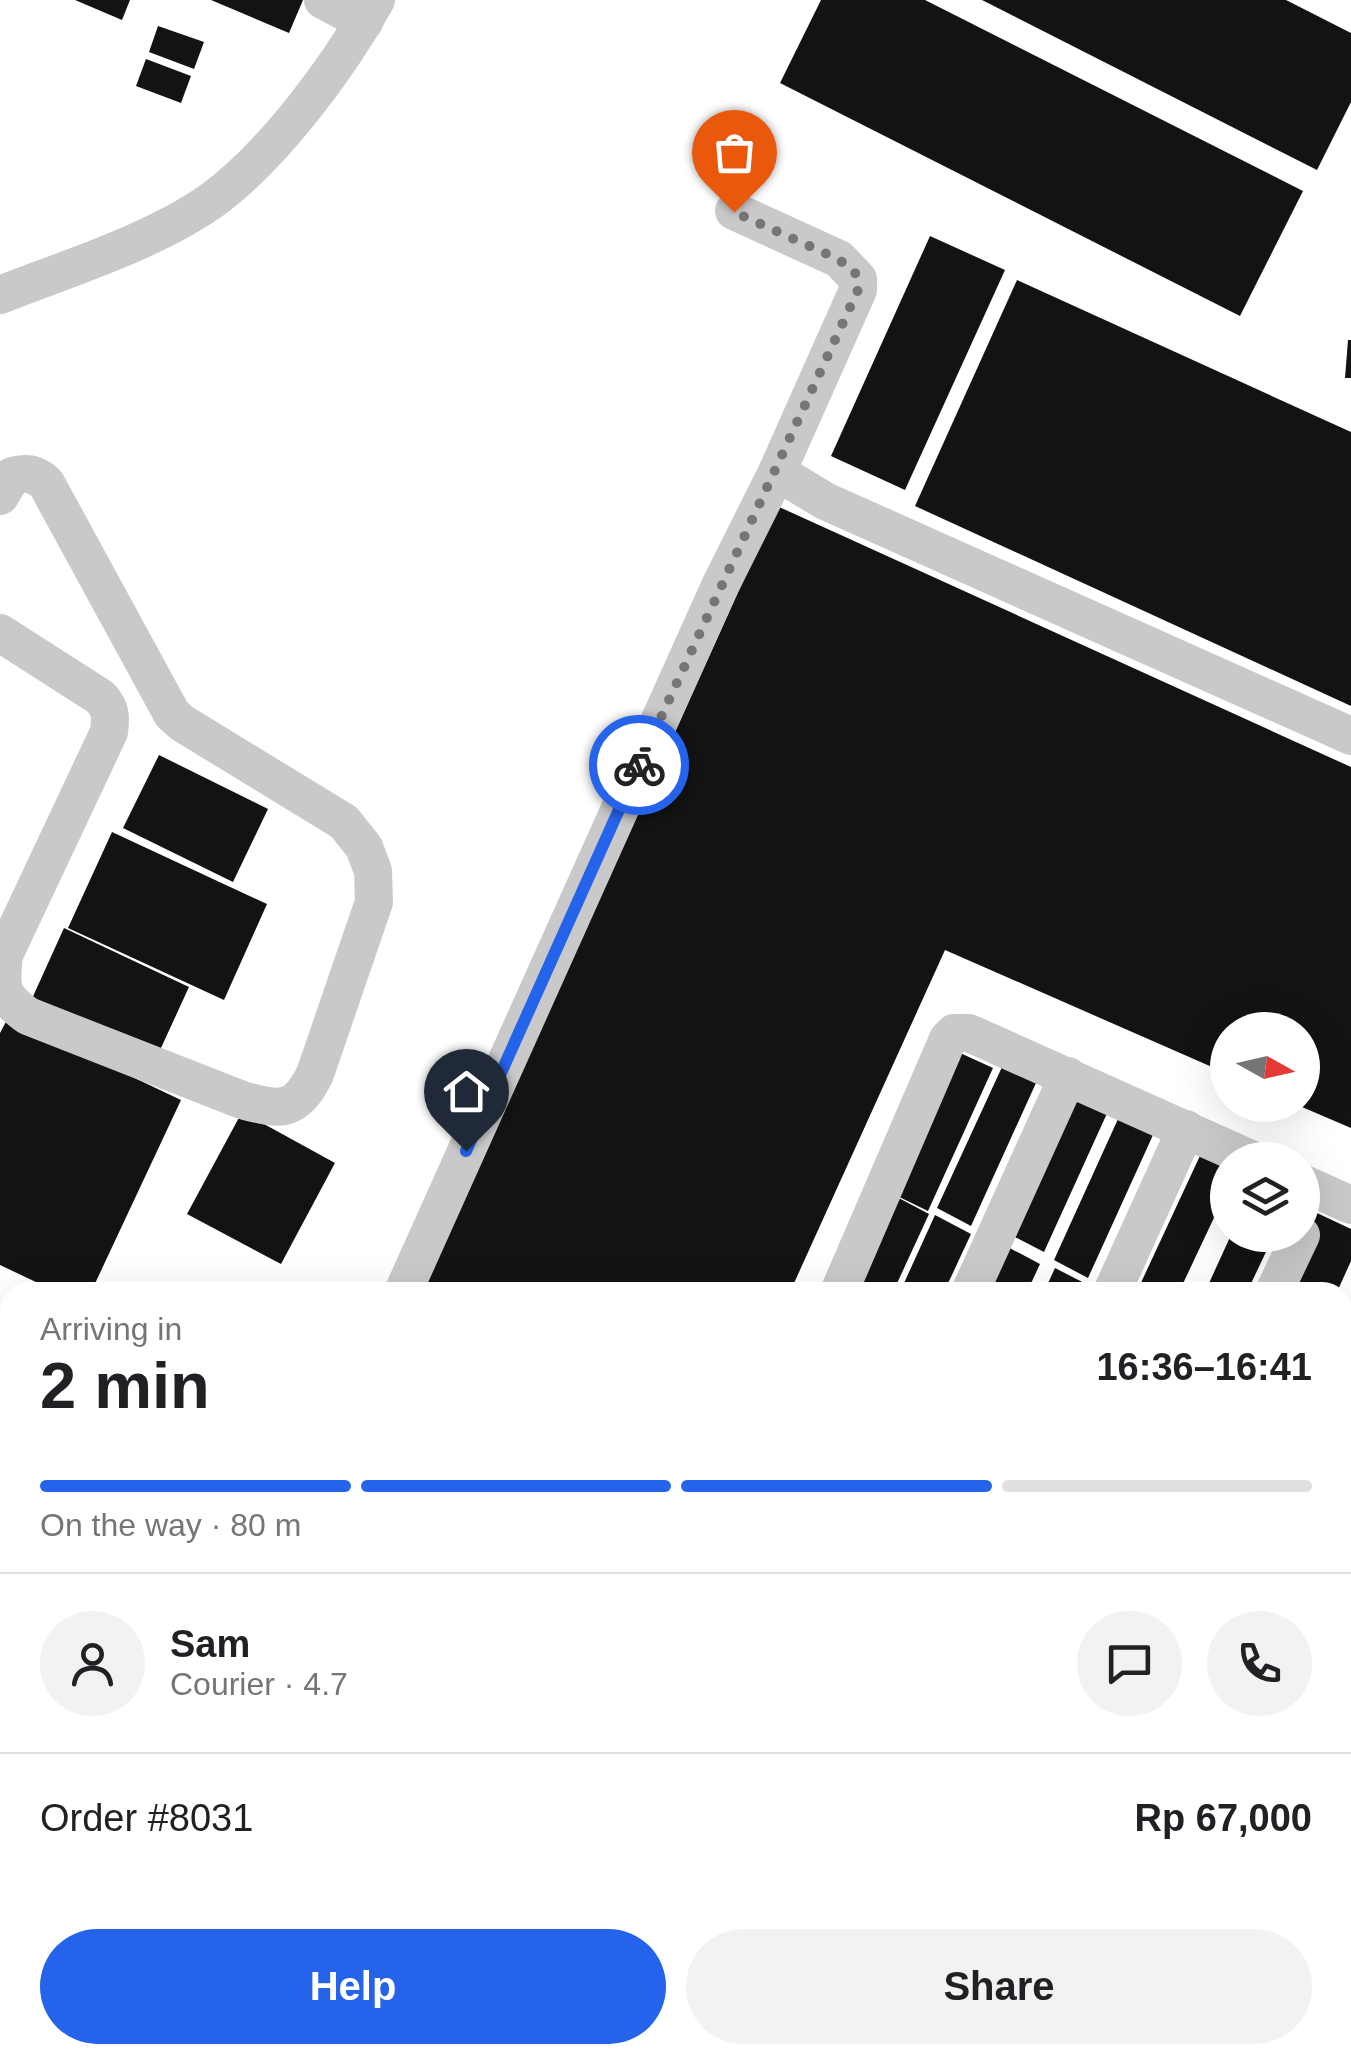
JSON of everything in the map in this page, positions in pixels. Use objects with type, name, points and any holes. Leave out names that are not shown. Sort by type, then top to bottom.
[{"type":"street","points":[[0,295],[128,245],[210,201],[277,142],[370,11],[323,0]]},
{"type":"street","points":[[407,1282],[712,604],[777,472],[858,290],[858,279],[838,259],[734,212]]},
{"type":"street","points":[[0,496],[12,476],[25,472],[46,483],[172,714],[182,724],[344,822],[364,847],[373,871],[374,902],[315,1074],[306,1093],[292,1105],[275,1108],[242,1100],[28,1016],[7,1000],[0,980],[4,955],[109,732],[111,718],[108,705],[100,697],[0,633]]},
{"type":"street","points":[[777,472],[826,500],[1351,736]]},
{"type":"street","points":[[842,1282],[954,1032],[969,1033],[1214,1142]]},
{"type":"street","points":[[975,1282],[1068,1076]]},
{"type":"street","points":[[1117,1282],[1186,1129]]},
{"type":"street","points":[[1279,1282],[1293,1252]]},
{"type":"building","points":[[75,0],[130,0],[122,20]]},
{"type":"building","points":[[211,0],[303,0],[289,33]]},
{"type":"building","points":[[821,0],[925,0],[1303,191],[1240,316],[780,83]]},
{"type":"building","points":[[982,0],[1286,0],[1351,33],[1351,102],[1317,170]]},
{"type":"building","points":[[158,26],[204,42],[194,69],[149,52]]},
{"type":"building","points":[[146,59],[191,76],[181,103],[136,86]]},
{"type":"building","points":[[930,236],[1005,270],[905,490],[831,456]]},
{"type":"building","points":[[1017,280],[1351,432],[1351,706],[915,506]]},
{"type":"building","points":[[1348,340],[1351,378],[1345,378]]},
{"type":"building","points":[[777,506],[1351,767],[1351,1128],[1320,1115],[1320,1012],[1210,1012],[1210,1066],[945,950],[795,1282],[427,1282]]},
{"type":"building","points":[[159,755],[268,809],[233,882],[123,828]]},
{"type":"building","points":[[112,832],[267,904],[224,1000],[68,928]]},
{"type":"building","points":[[64,928],[189,987],[155,1061],[30,1003]]},
{"type":"building","points":[[8,1018],[181,1100],[96,1282],[36,1282],[0,1265],[0,1033]]},
{"type":"building","points":[[958,1052],[993,1068],[928,1211],[893,1194]]},
{"type":"building","points":[[1002,1067],[1036,1083],[971,1226],[937,1208]]},
{"type":"building","points":[[1074,1093],[1109,1109],[1044,1252],[1009,1234]]},
{"type":"building","points":[[242,1112],[335,1163],[281,1264],[187,1214]]},
{"type":"building","points":[[1118,1119],[1153,1135],[1088,1278],[1054,1260]]},
{"type":"building","points":[[1205,1145],[1210,1148],[1210,1226],[1184,1282],[1141,1282]]},
{"type":"building","points":[[893,1195],[929,1214],[898,1282],[854,1282]]},
{"type":"building","points":[[1320,1214],[1351,1229],[1351,1261],[1342,1282],[1286,1282],[1299,1252],[1320,1252]]},
{"type":"building","points":[[935,1215],[971,1234],[949,1282],[905,1282]]},
{"type":"building","points":[[1004,1245],[1040,1264],[1032,1282],[987,1282]]},
{"type":"building","points":[[1223,1252],[1266,1252],[1252,1282],[1210,1282]]},
{"type":"building","points":[[1055,1268],[1082,1282],[1049,1282]]},
{"type":"way so far","points":[[639,765],[858,290],[855,272],[838,259],[734,212]]},
{"type":"route","points":[[466,1151],[639,765]]}]
